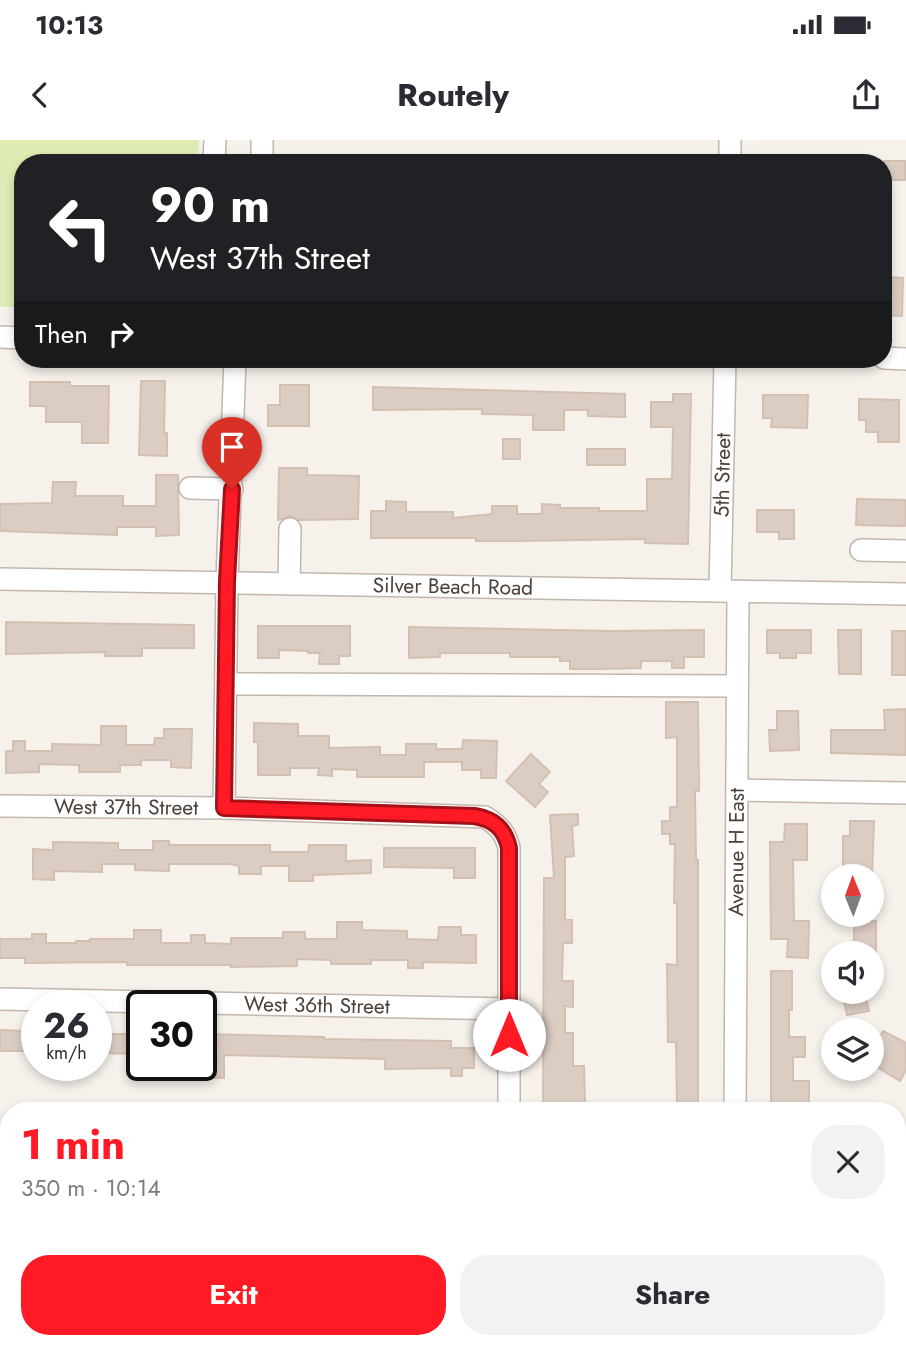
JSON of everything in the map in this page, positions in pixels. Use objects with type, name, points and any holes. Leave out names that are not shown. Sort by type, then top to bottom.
[{"type":"street","points":[[224,808],[227,581],[235,368]]},
{"type":"street","name":"5th Street","points":[[725,368],[729,591]]},
{"type":"street","points":[[190,488],[232,489]]},
{"type":"street","points":[[289,584],[290,528]]},
{"type":"street","points":[[861,550],[906,551]]},
{"type":"street","name":"Silver Beach Road","points":[[0,579],[906,594]]},
{"type":"street","name":"Avenue H East","points":[[729,591],[737,686],[735,1102]]},
{"type":"street","points":[[226,684],[737,686]]},
{"type":"street","points":[[737,790],[906,793]]},
{"type":"street","name":"West 37th Street","points":[[0,806],[224,808],[485,817],[500,828],[509,848],[509,1009]]},
{"type":"street","name":"West 36th Street","points":[[0,999],[509,1009]]},
{"type":"street","points":[[509,1009],[509,1102]]},
{"type":"green space","points":[[0,140],[199,140],[198,154],[14,154],[14,307],[0,307]]},
{"type":"building","points":[[892,161],[905,161],[905,180],[892,180]]},
{"type":"building","points":[[892,277],[903,278],[902,316],[892,315]]},
{"type":"building","points":[[141,381],[165,381],[164,433],[167,433],[167,456],[139,455]]},
{"type":"building","points":[[30,382],[109,386],[108,443],[82,443],[82,422],[46,422],[46,406],[30,406]]},
{"type":"building","points":[[280,385],[309,385],[309,426],[268,426],[268,405],[280,405]]},
{"type":"building","points":[[373,387],[625,394],[625,417],[588,416],[588,410],[564,410],[564,430],[533,430],[533,415],[482,414],[482,409],[373,410]]},
{"type":"building","points":[[673,394],[691,394],[688,544],[645,543],[645,539],[476,541],[476,538],[371,538],[371,511],[386,511],[386,501],[406,502],[406,512],[453,512],[453,518],[492,514],[492,506],[517,506],[517,514],[542,514],[542,504],[560,505],[560,508],[599,508],[599,511],[647,511],[647,479],[672,479],[673,427],[651,427],[651,402],[673,402]]},
{"type":"building","points":[[763,395],[808,395],[807,428],[771,427],[772,418],[763,418]]},
{"type":"building","points":[[859,399],[899,400],[899,442],[878,442],[878,432],[866,432],[866,420],[859,420]]},
{"type":"building","points":[[503,439],[520,439],[520,459],[503,459]]},
{"type":"building","points":[[587,449],[625,449],[625,465],[587,465]]},
{"type":"building","points":[[279,468],[307,468],[307,475],[359,476],[358,519],[299,520],[290,516],[278,520]]},
{"type":"building","points":[[156,475],[178,475],[179,535],[156,536],[156,527],[117,527],[117,535],[0,531],[0,504],[52,503],[53,482],[76,482],[75,496],[123,496],[123,506],[156,506]]},
{"type":"building","points":[[857,499],[906,500],[906,526],[856,525]]},
{"type":"building","points":[[757,510],[794,510],[794,539],[779,539],[779,532],[757,532]]},
{"type":"building","points":[[6,622],[194,625],[194,648],[142,648],[142,656],[105,656],[105,652],[6,654]]},
{"type":"building","points":[[258,626],[350,626],[350,656],[339,656],[339,664],[319,664],[320,653],[308,651],[279,650],[279,658],[258,658]]},
{"type":"building","points":[[409,627],[704,630],[704,657],[684,657],[684,668],[672,668],[672,661],[641,661],[641,668],[601,669],[570,669],[570,661],[560,661],[560,657],[510,657],[510,653],[440,653],[440,657],[409,658]]},
{"type":"building","points":[[767,630],[811,630],[811,653],[796,653],[796,658],[780,658],[780,653],[767,653]]},
{"type":"building","points":[[838,630],[861,630],[861,674],[839,674]]},
{"type":"building","points":[[892,631],[906,631],[906,675],[892,675]]},
{"type":"building","points":[[666,702],[698,702],[699,791],[695,791],[698,860],[698,1102],[677,1102],[676,1042],[668,1042],[667,964],[677,965],[677,903],[674,903],[675,844],[670,844],[670,834],[662,834],[662,821],[670,821],[670,807],[677,807],[677,737],[666,738]]},
{"type":"building","points":[[906,709],[906,755],[831,753],[831,730],[885,730],[884,710]]},
{"type":"building","points":[[777,711],[798,711],[799,750],[770,751],[769,730],[777,730]]},
{"type":"building","points":[[254,723],[298,724],[298,736],[329,736],[329,748],[380,747],[380,755],[406,755],[406,744],[436,744],[436,749],[462,749],[463,740],[497,741],[496,778],[481,778],[481,770],[462,770],[462,762],[424,762],[424,777],[357,777],[357,770],[332,769],[332,776],[318,775],[319,768],[290,768],[290,775],[258,775],[258,742],[254,742]]},
{"type":"building","points":[[101,726],[126,726],[126,745],[154,745],[155,738],[164,738],[164,729],[192,729],[191,768],[171,767],[171,760],[141,760],[141,765],[120,765],[120,772],[79,772],[79,765],[39,764],[39,772],[6,773],[6,751],[13,751],[13,741],[25,741],[25,751],[52,751],[52,744],[101,745]]},
{"type":"building","points":[[531,754],[550,772],[539,784],[548,792],[535,807],[506,781]]},
{"type":"building","points":[[578,814],[578,825],[572,826],[574,856],[565,857],[565,920],[572,920],[572,943],[563,943],[562,981],[573,981],[573,1007],[565,1006],[565,1033],[573,1033],[573,1066],[584,1066],[585,1102],[543,1102],[544,878],[554,878],[550,815]]},
{"type":"building","points":[[850,821],[874,821],[872,864],[843,864],[843,836],[850,836]]},
{"type":"building","points":[[785,824],[807,824],[807,860],[793,860],[794,921],[809,921],[808,958],[787,957],[788,939],[771,939],[770,842],[784,842]]},
{"type":"building","points":[[153,841],[169,841],[169,845],[270,845],[270,852],[308,852],[309,845],[346,845],[346,861],[371,860],[371,873],[313,875],[313,881],[289,881],[289,866],[261,866],[261,874],[239,874],[239,866],[231,864],[169,864],[169,871],[135,870],[135,864],[102,864],[102,872],[54,871],[54,880],[33,879],[33,849],[53,850],[53,842],[118,843],[118,850],[153,850]]},
{"type":"building","points":[[384,848],[475,848],[475,878],[454,878],[454,868],[384,867]]},
{"type":"building","points":[[337,922],[362,922],[362,930],[407,931],[407,939],[438,940],[439,927],[461,927],[461,935],[476,935],[476,963],[423,962],[423,968],[408,968],[408,960],[331,964],[331,960],[297,959],[297,966],[231,967],[127,965],[127,962],[25,963],[25,958],[0,958],[0,939],[32,939],[32,934],[46,934],[46,943],[76,943],[90,939],[134,939],[134,930],[161,930],[161,943],[191,943],[191,935],[205,935],[205,943],[231,944],[231,938],[283,938],[283,932],[305,932],[305,939],[337,939]]},
{"type":"building","points":[[854,928],[876,928],[876,941],[854,941]]},
{"type":"building","points":[[771,971],[792,971],[789,1037],[805,1037],[805,1057],[793,1057],[793,1081],[809,1081],[809,1102],[771,1102]]},
{"type":"building","points":[[845,1004],[867,1004],[869,1011],[847,1015]]},
{"type":"building","points":[[0,1030],[21,1031],[21,1051],[0,1051]]},
{"type":"building","points":[[884,1032],[906,1043],[906,1070],[900,1081],[884,1071]]},
{"type":"building","points":[[112,1034],[126,1034],[126,1054],[112,1053]]},
{"type":"building","points":[[217,1034],[451,1041],[451,1048],[474,1048],[474,1068],[462,1068],[462,1076],[451,1076],[451,1068],[385,1069],[385,1059],[224,1055],[224,1078],[217,1078]]},
{"type":"route","points":[[232,489],[227,581],[224,808],[474,816],[485,817],[500,828],[509,848],[509,1035]]}]
